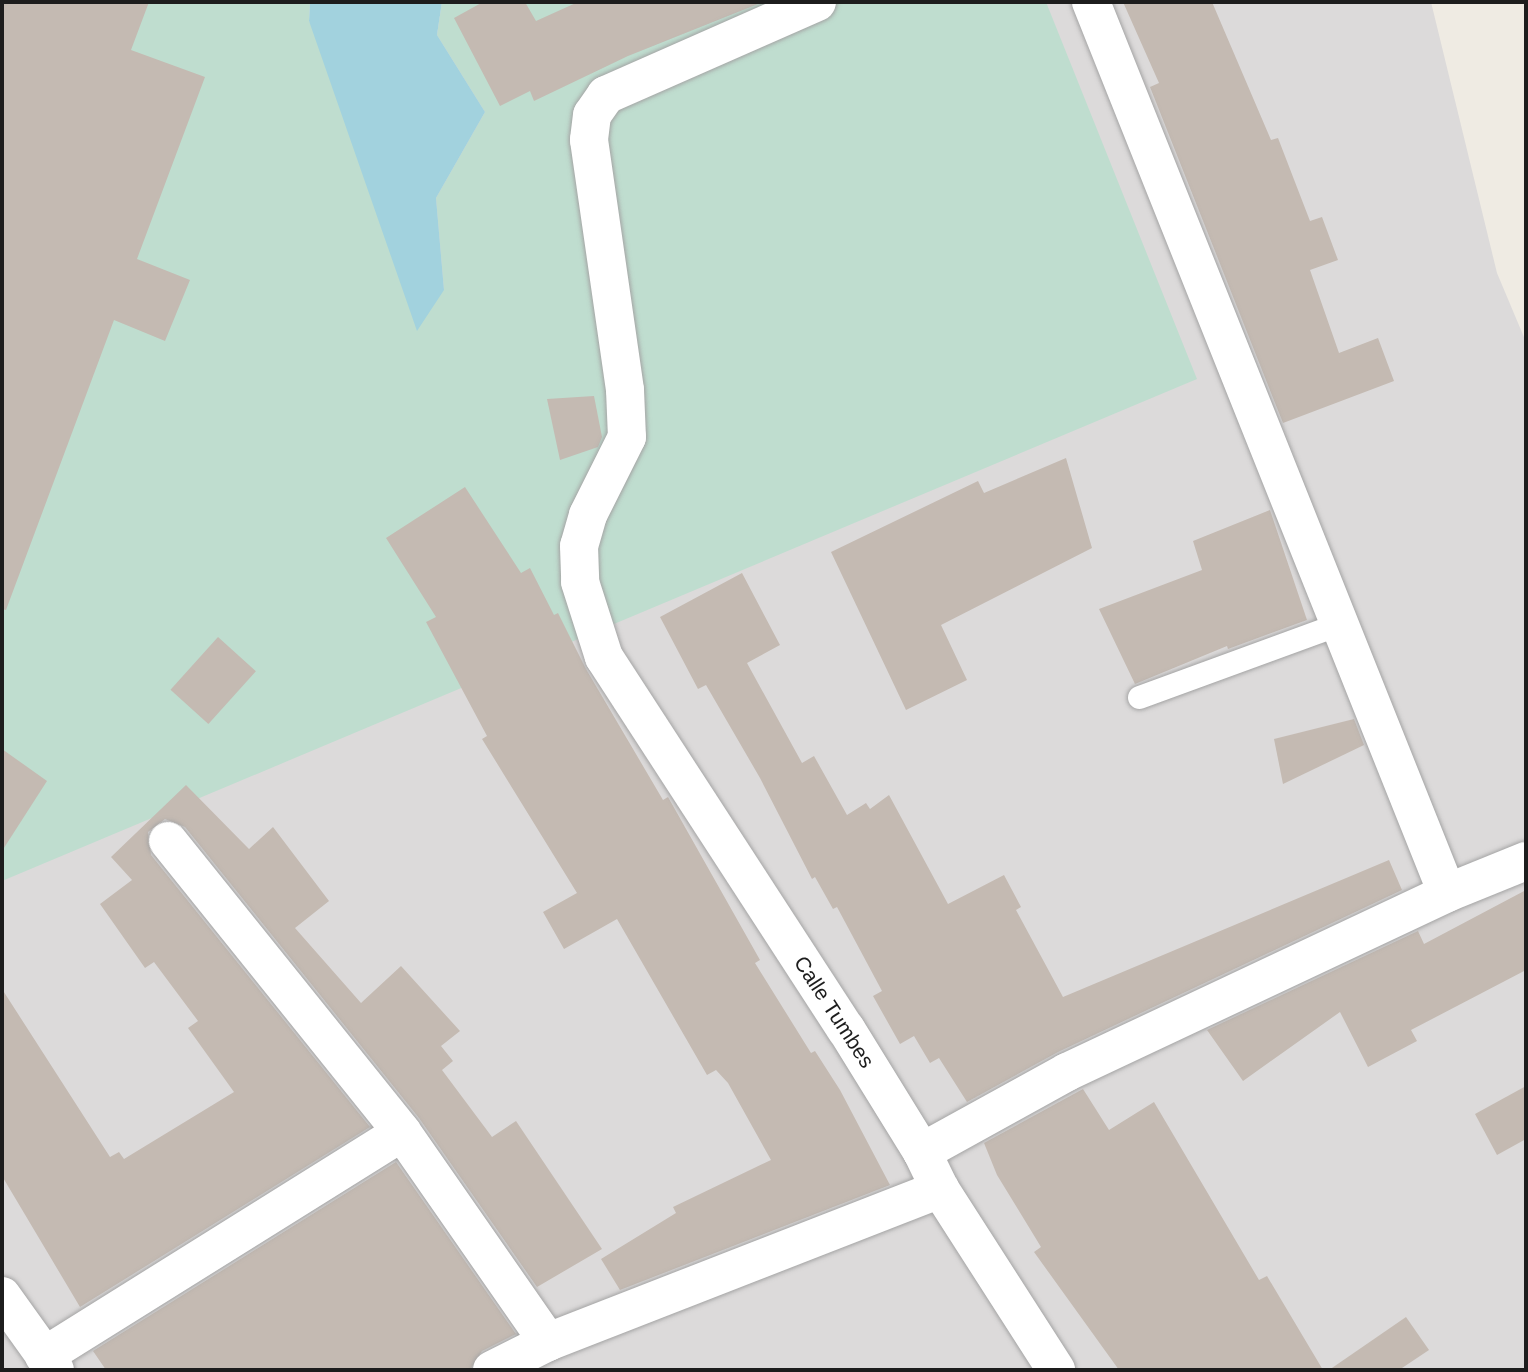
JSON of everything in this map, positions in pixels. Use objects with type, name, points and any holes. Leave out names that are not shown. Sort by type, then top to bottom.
[{"type":"street","name":"Calle Tumbes","points":[[817,2],[606,95],[592,115],[589,140],[625,390],[627,437],[588,515],[579,546],[580,582],[604,657],[922,1152],[940,1189],[1056,1370]]},
{"type":"street","points":[[1091,2],[1447,893]]},
{"type":"street","points":[[168,841],[402,1132],[548,1342]]},
{"type":"street","points":[[922,1152],[1068,1072],[1447,893],[1526,861]]},
{"type":"street","points":[[2,1296],[50,1363],[402,1132]]},
{"type":"street","points":[[492,1370],[548,1342],[940,1189]]},
{"type":"lane","points":[[1139,697],[1341,623]]},
{"type":"shaded area","points":[[2,2],[310,2],[309,21],[436,198],[437,35],[442,2],[1431,2],[1497,273],[1526,342],[1526,1370],[2,1370]]},
{"type":"green space","points":[[2,2],[310,2],[309,21],[444,290],[436,198],[485,112],[437,35],[442,2],[1046,2],[1197,379],[2,881]]},
{"type":"water","points":[[310,2],[442,2],[437,35],[485,112],[436,198],[444,290],[417,331],[309,21]]},
{"type":"building","points":[[2,2],[149,2],[131,50],[205,77],[137,259],[190,280],[165,341],[114,320],[6,610],[2,609]]},
{"type":"building","points":[[483,2],[525,2],[536,21],[578,2],[763,2],[628,56],[534,101],[530,91],[500,106],[454,18]]},
{"type":"building","points":[[1123,2],[1212,2],[1271,140],[1278,138],[1310,221],[1322,217],[1338,260],[1310,270],[1339,353],[1378,338],[1394,381],[1283,423],[1150,87],[1159,83]]},
{"type":"building","points":[[594,396],[602,437],[598,447],[560,460],[547,399]]},
{"type":"building","points":[[1066,458],[1092,548],[941,625],[967,680],[906,710],[831,552],[978,481],[984,493]]},
{"type":"building","points":[[465,487],[521,573],[530,568],[554,615],[558,613],[586,669],[663,800],[668,797],[760,960],[755,963],[811,1053],[815,1051],[840,1090],[890,1185],[620,1290],[601,1259],[676,1213],[673,1207],[771,1160],[728,1083],[716,1070],[707,1075],[617,919],[564,949],[543,912],[577,893],[482,739],[487,736],[426,622],[436,617],[386,538]]},
{"type":"building","points":[[1270,510],[1307,620],[1228,649],[1227,646],[1135,684],[1099,609],[1202,570],[1193,541]]},
{"type":"building","points":[[742,573],[780,645],[747,663],[802,763],[814,756],[847,815],[866,803],[870,809],[889,795],[948,904],[1004,875],[1021,907],[1016,910],[1063,997],[1389,860],[1402,890],[1058,1052],[967,1102],[939,1058],[930,1063],[914,1036],[900,1044],[873,996],[882,991],[837,907],[833,909],[815,877],[812,879],[760,778],[706,685],[698,689],[660,617]]},
{"type":"building","points":[[218,637],[256,671],[208,724],[170,690]]},
{"type":"building","points":[[1354,719],[1364,745],[1283,784],[1274,739]]},
{"type":"building","points":[[2,749],[47,781],[2,851]]},
{"type":"building","points":[[186,785],[249,849],[273,827],[329,901],[295,928],[361,1003],[401,966],[460,1031],[441,1046],[453,1061],[442,1070],[492,1137],[516,1121],[602,1249],[537,1287],[419,1118],[185,827],[165,819],[148,832],[151,855],[370,1127],[80,1307],[2,1176],[2,989],[110,1157],[119,1152],[124,1159],[234,1092],[188,1028],[198,1021],[154,962],[145,968],[100,904],[132,880],[111,857]]},
{"type":"building","points":[[1526,890],[1526,970],[1411,1030],[1417,1041],[1368,1067],[1340,1012],[1243,1081],[1207,1030],[1418,931],[1424,944]]},
{"type":"building","points":[[1526,1086],[1526,1139],[1497,1155],[1475,1114]]},
{"type":"building","points":[[1083,1089],[1109,1130],[1154,1102],[1259,1280],[1267,1276],[1323,1370],[1119,1370],[1034,1252],[1041,1247],[997,1175],[984,1143]]},
{"type":"building","points":[[396,1162],[516,1334],[482,1351],[470,1370],[106,1370],[93,1351]]},
{"type":"building","points":[[1406,1317],[1429,1350],[1399,1370],[1329,1370]]}]
